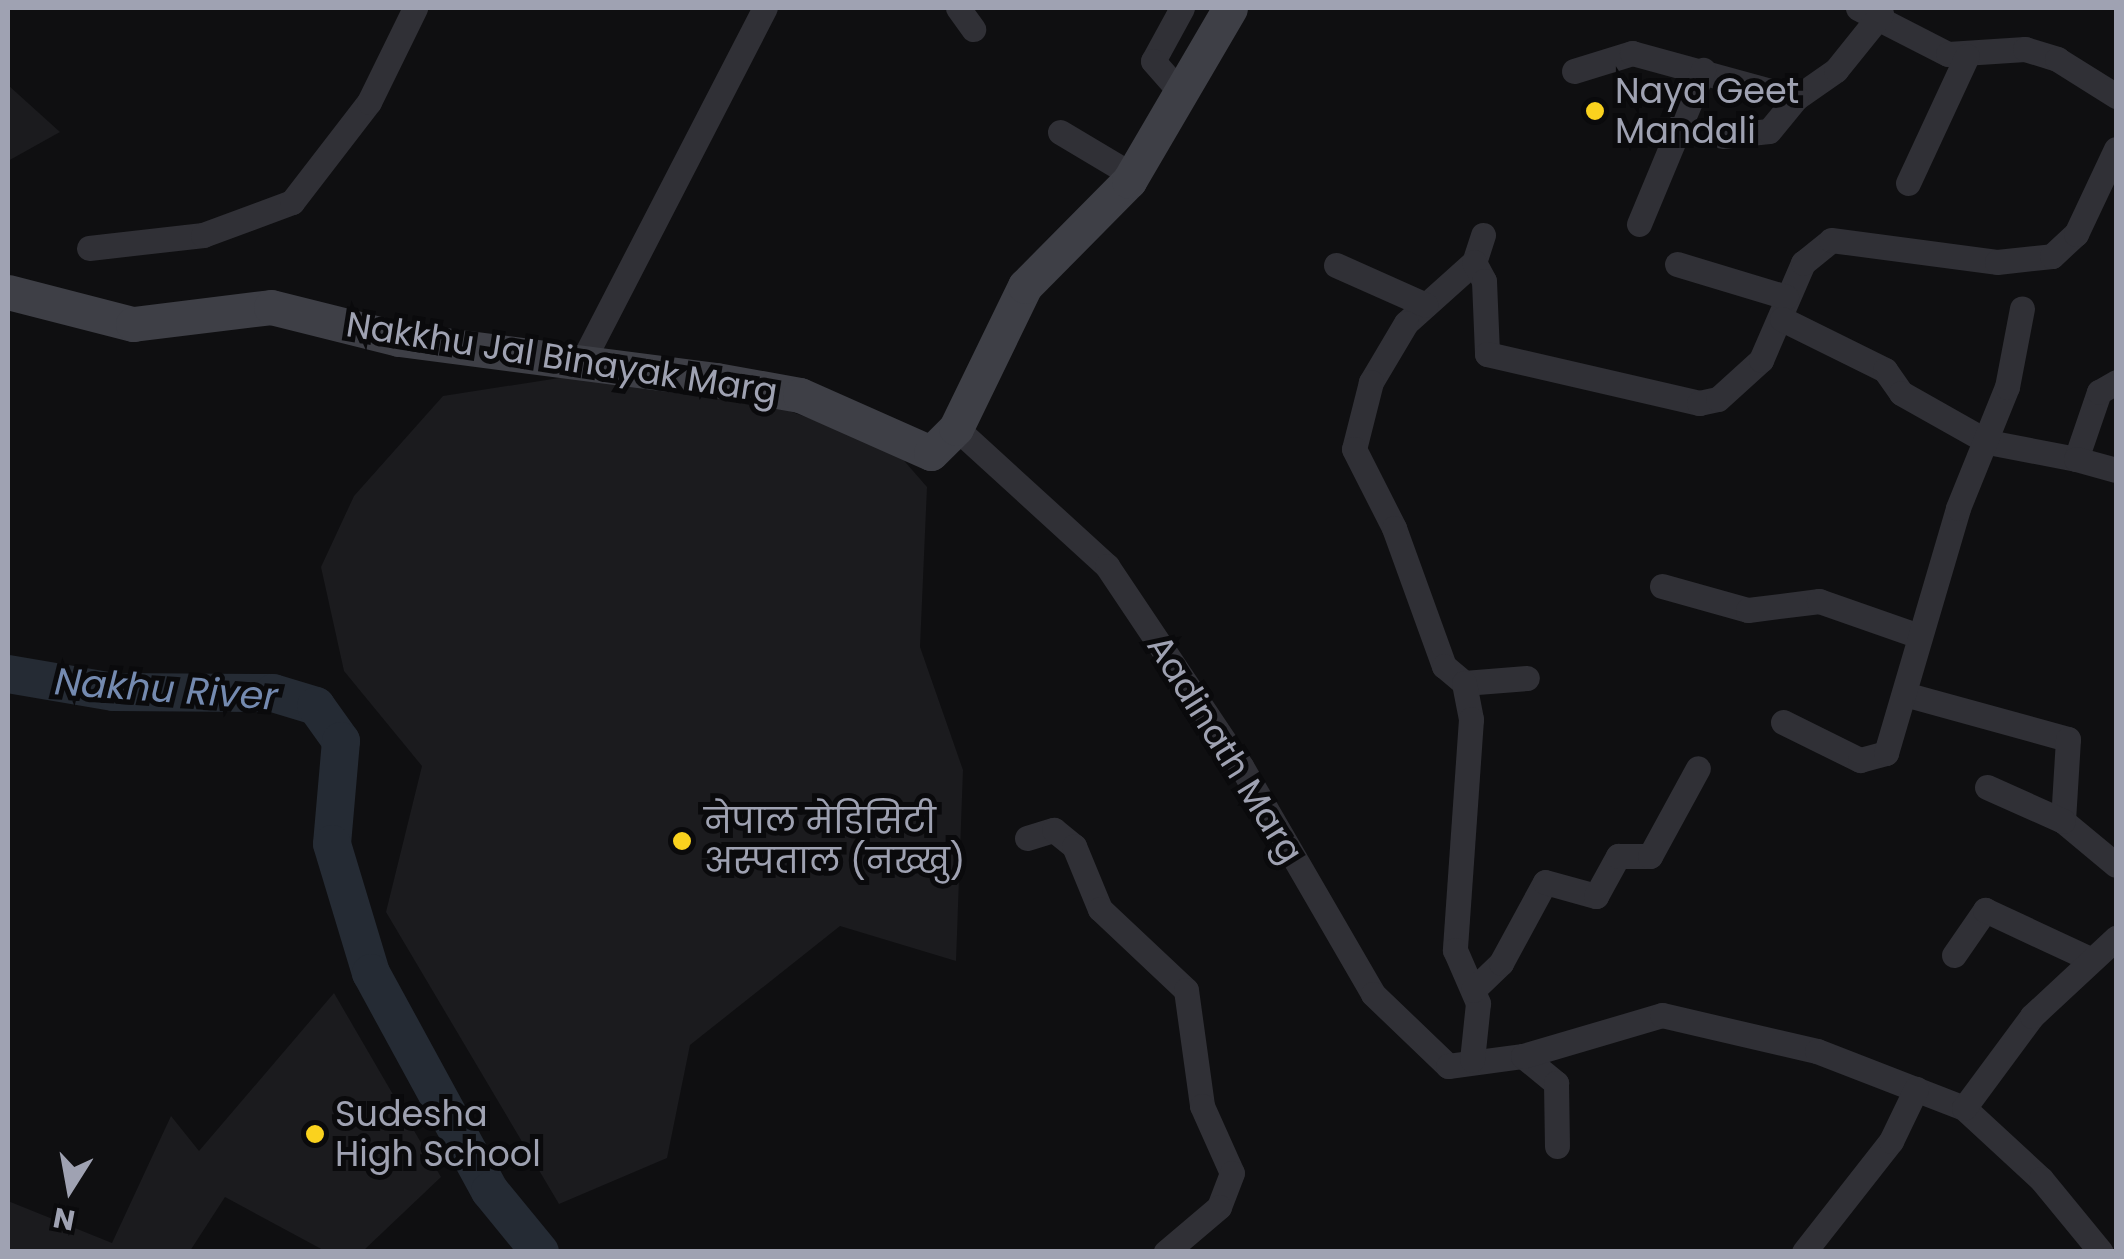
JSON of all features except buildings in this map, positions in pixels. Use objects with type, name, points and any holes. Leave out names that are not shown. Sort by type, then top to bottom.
[{"type":"street","points":[[89,248],[203,235],[292,202],[369,102],[415,8]]},
{"type":"street","points":[[580,366],[765,8]]},
{"type":"street","points":[[958,8],[974,29]]},
{"type":"street","points":[[1182,8],[1153,61],[1182,94]]},
{"type":"street","points":[[956,428],[1025,286],[1132,174],[1230,8]]},
{"type":"street","points":[[1722,136],[1770,131],[1796,98],[1836,70],[1871,10],[1931,47],[1967,56],[2025,49],[2116,96]]},
{"type":"street","points":[[1574,71],[1632,53],[1796,98]]},
{"type":"street","points":[[1908,183],[1967,56]]},
{"type":"street","points":[[1640,224],[1703,70]]},
{"type":"street","points":[[1060,132],[1132,174]]},
{"type":"street","points":[[1474,262],[1484,281],[1487,354],[1679,401],[1718,399],[1761,360],[1803,263],[1831,240],[1996,262],[2052,256],[2076,234],[2116,149]]},
{"type":"street","points":[[1483,236],[1474,262],[1426,305],[1371,382],[1354,449],[1394,528],[1444,666],[1464,683],[1471,719],[1455,950],[1473,990],[1475,1059],[1523,1056],[1662,1016],[1818,1052],[1964,1108],[2041,1178],[2101,1252]]},
{"type":"street","points":[[1678,264],[1784,308],[1885,370],[1901,394],[1988,442],[2116,470]]},
{"type":"street","points":[[1336,266],[1426,305]]},
{"type":"street","name":"Nakkhu Jal Binayak Marg","points":[[8,292],[133,324],[271,307],[399,339],[800,395],[931,452],[956,428]]},
{"type":"street","points":[[1783,722],[1875,760],[1896,736],[1919,636],[1988,442],[2022,308]]},
{"type":"street","points":[[2076,459],[2098,392],[2116,382]]},
{"type":"street","name":"Aadinath Marg","points":[[956,428],[1107,566],[1242,766],[1372,994],[1448,1066],[1475,1059]]},
{"type":"street","points":[[1662,586],[1748,610],[1819,600],[1919,636]]},
{"type":"street","points":[[1464,683],[1527,678]]},
{"type":"street","points":[[1908,695],[2068,740],[2063,822]]},
{"type":"street","points":[[1473,990],[1501,962],[1545,882],[1596,896],[1618,856],[1650,856],[1698,768]]},
{"type":"street","points":[[1986,787],[2063,822],[2116,865]]},
{"type":"street","points":[[1028,838],[1054,830],[1074,846],[1100,908],[1186,990],[1202,1106],[1232,1173],[1219,1207],[1166,1252]]},
{"type":"street","points":[[1954,955],[1985,910],[2090,958]]},
{"type":"street","points":[[1964,1108],[2032,1016],[2090,958],[2116,938]]},
{"type":"street","points":[[1523,1056],[1556,1083],[1557,1146]]},
{"type":"street","points":[[1804,1252],[1891,1140],[1916,1089]]},
{"type":"shaded area","points":[[8,85],[60,132],[8,161]]},
{"type":"shaded area","name":"नेपाल मेडिसिटी अस्पताल (नख्खु)","points":[[585,374],[764,402],[893,448],[927,487],[920,647],[963,770],[956,961],[840,926],[690,1045],[667,1158],[559,1204],[386,912],[422,766],[344,671],[321,567],[354,496],[443,396]]},
{"type":"shaded area","name":"Sudesha High School","points":[[334,993],[441,1177],[363,1251],[325,1251],[225,1197],[190,1251],[8,1251],[8,1201],[112,1243],[171,1116],[199,1151]]},
{"type":"waterway","name":"Nakhu River","points":[[8,674],[113,692],[273,693],[316,706],[341,741],[332,844],[371,973],[490,1191],[540,1252]]},
{"type":"place","name":"Naya Geet Mandali","points":[[1595,111]]},
{"type":"place","name":"नेपाल मेडिसिटी अस्पताल (नख्खु)","points":[[682,841]]},
{"type":"place","name":"Sudesha High School","points":[[315,1134]]}]
